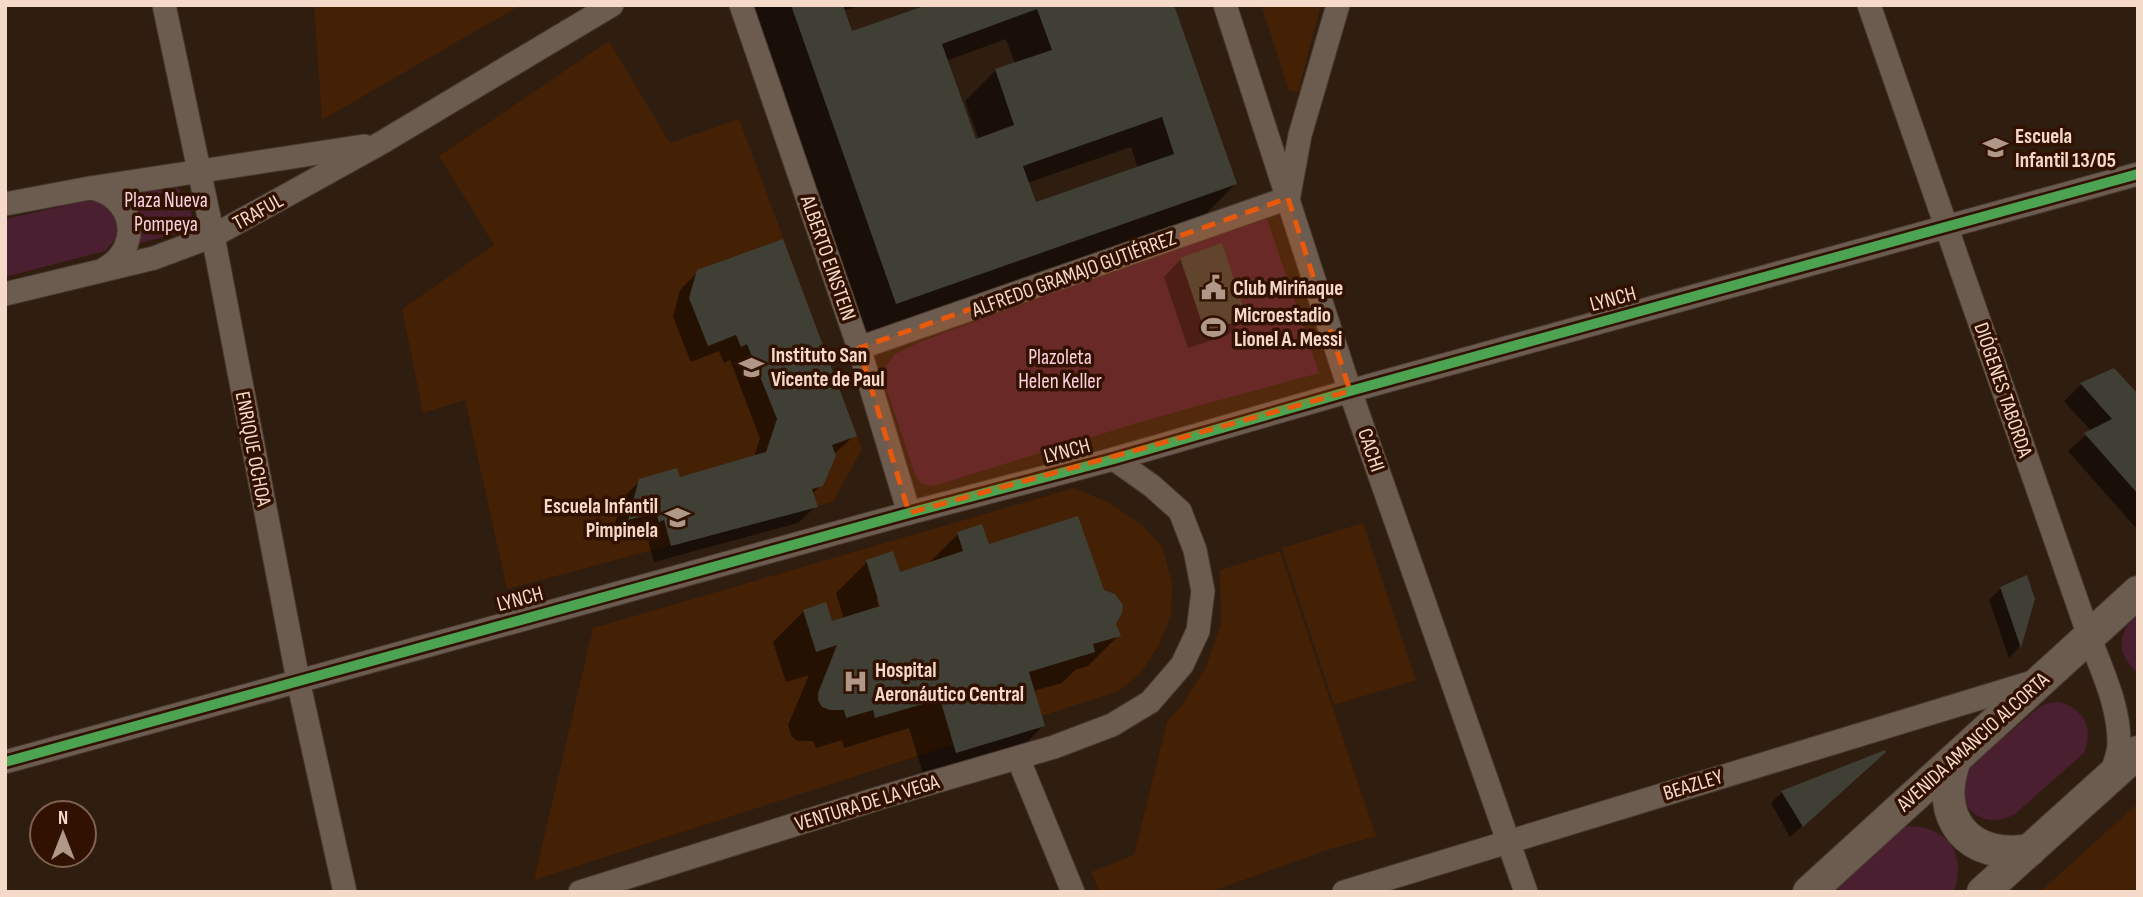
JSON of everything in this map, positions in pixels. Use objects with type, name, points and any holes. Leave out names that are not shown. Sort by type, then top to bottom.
[{"type":"main road","name":"AVENIDA AMANCIO ALCORTA","points":[[1809,892],[2138,592]]},
{"type":"main road","points":[[1983,892],[2138,752]]},
{"type":"main road","points":[[1955,760],[1948,778],[1947,796],[1952,815],[1962,831],[1976,843],[1993,851],[2011,853],[2030,850]]},
{"type":"street","name":"ENRIQUE OCHOA","points":[[164,5],[213,236],[298,680],[345,892]]},
{"type":"street","name":"TRAFUL","points":[[5,294],[154,258],[213,236],[381,144],[612,5]]},
{"type":"street","name":"ALBERTO EINSTEIN","points":[[741,5],[859,348],[909,513]]},
{"type":"street","name":"CACHI","points":[[1225,5],[1350,391],[1525,892]]},
{"type":"street","points":[[1288,198],[1300,135],[1338,5]]},
{"type":"street","name":"DIÓGENES TABORDA","points":[[1869,5],[2116,712],[2119,748],[2110,778]]},
{"type":"street","name":"TRAFUL","points":[[5,204],[199,170],[381,144]]},
{"type":"street","name":"LYNCH","points":[[5,762],[1114,459],[1350,391],[2138,174]]},
{"type":"street","points":[[90,188],[105,192],[117,200],[125,212],[129,226],[126,248],[118,260],[106,268]]},
{"type":"street","name":"ALFREDO GRAMAJO GUTIÉRREZ","points":[[859,348],[1288,198]]},
{"type":"street","name":"VENTURA DE LA VEGA","points":[[580,892],[886,796],[1018,758],[1112,725],[1150,702],[1182,665],[1188,654],[1198,631],[1203,592],[1195,550],[1180,511],[1152,486],[1114,459]]},
{"type":"street","name":"BEAZLEY","points":[[1344,892],[2042,679]]},
{"type":"street","points":[[1018,758],[1073,892]]},
{"type":"highlighted area","points":[[1288,198],[1350,391],[909,513],[859,348]]},
{"type":"shaded area","points":[[314,5],[521,5],[322,120]]},
{"type":"shaded area","points":[[1261,5],[1321,5],[1298,92],[1289,91]]},
{"type":"shaded area","points":[[609,41],[670,143],[739,119],[862,449],[833,502],[507,589],[465,400],[423,413],[402,309],[494,245],[439,156]]},
{"type":"shaded area","name":"Hospital Aeronáutico Central","points":[[1074,488],[1110,503],[1142,525],[1162,547],[1172,582],[1171,616],[1158,647],[1141,672],[1119,691],[534,880],[593,628]]},
{"type":"shaded area","points":[[1363,523],[1416,680],[1334,705],[1282,548]]},
{"type":"shaded area","points":[[1280,551],[1376,836],[1324,851],[1210,892],[1100,892],[1091,872],[1134,855],[1167,722],[1182,705],[1206,667],[1221,624],[1220,570]]},
{"type":"shaded area","points":[[2138,803],[2138,892],[2040,892]]},
{"type":"green space","name":"Plaza Nueva Pompeya","points":[[178,188],[189,203],[192,217],[180,233],[140,243],[140,221],[126,194]]},
{"type":"green space","name":"Plaza Nueva Pompeya","points":[[90,200],[110,206],[118,225],[117,235],[105,251],[5,277],[5,219]]},
{"type":"green space","name":"Plazoleta Helen Keller","points":[[1267,219],[1319,373],[1150,419],[933,486],[921,483],[915,474],[884,381],[887,365],[895,354],[922,341],[1106,274]]},
{"type":"green space","points":[[2138,615],[2138,674],[2126,659],[2122,637]]},
{"type":"green space","points":[[2059,702],[2075,709],[2085,721],[2088,735],[2084,753],[2015,814],[1999,820],[1978,816],[1962,798],[1968,768],[2038,708]]},
{"type":"green space","points":[[1908,826],[1934,831],[1951,845],[1958,866],[1954,892],[1823,892],[1895,831]]},
{"type":"building","points":[[791,5],[843,5],[852,31],[927,5],[1174,5],[1237,184],[896,304]],"holes":[[[1037,9],[1052,50],[995,69],[1014,125],[976,139],[942,44]],[[1162,117],[1174,154],[1036,202],[1023,166]]]},
{"type":"building","points":[[783,239],[857,436],[832,445],[836,456],[823,486],[812,489],[818,507],[671,546],[664,520],[659,522],[656,513],[628,520],[639,479],[677,468],[680,477],[766,452],[777,419],[747,344],[741,347],[736,335],[708,346],[689,298],[697,270]]},
{"type":"building","name":"Club Miriñaque","points":[[1222,243],[1247,318],[1205,332],[1180,258]]},
{"type":"building","points":[[2114,368],[2138,394],[2138,494],[2084,433],[2112,419],[2080,383]]},
{"type":"building","points":[[1078,516],[1104,590],[1115,594],[1123,605],[1116,624],[1121,636],[1093,644],[1095,652],[1029,672],[1045,726],[956,753],[940,699],[875,718],[873,710],[846,718],[844,710],[822,707],[818,693],[837,645],[816,652],[803,610],[826,602],[832,621],[880,606],[866,560],[893,551],[900,572],[963,551],[957,532],[982,524],[989,544]]},
{"type":"building","points":[[2027,575],[2035,599],[2021,648],[2000,587]]},
{"type":"building","points":[[1885,750],[1886,752],[1803,827],[1781,791]]},
{"type":"cycle path","points":[[5,762],[1114,459],[1350,391],[2138,174]]},
{"type":"place","name":"Escuela Infantil 13/05","points":[[1995,148]]},
{"type":"place","name":"Club Miriñaque","points":[[1213,288]]},
{"type":"place","name":"Microestadio Lionel A. Messi","points":[[1214,327]]},
{"type":"place","name":"Instituto San Vicente de Paul","points":[[751,367]]},
{"type":"place","name":"Escuela Infantil Pimpinela","points":[[678,518]]},
{"type":"place","name":"Hospital Aeronáutico Central","points":[[855,682]]}]
